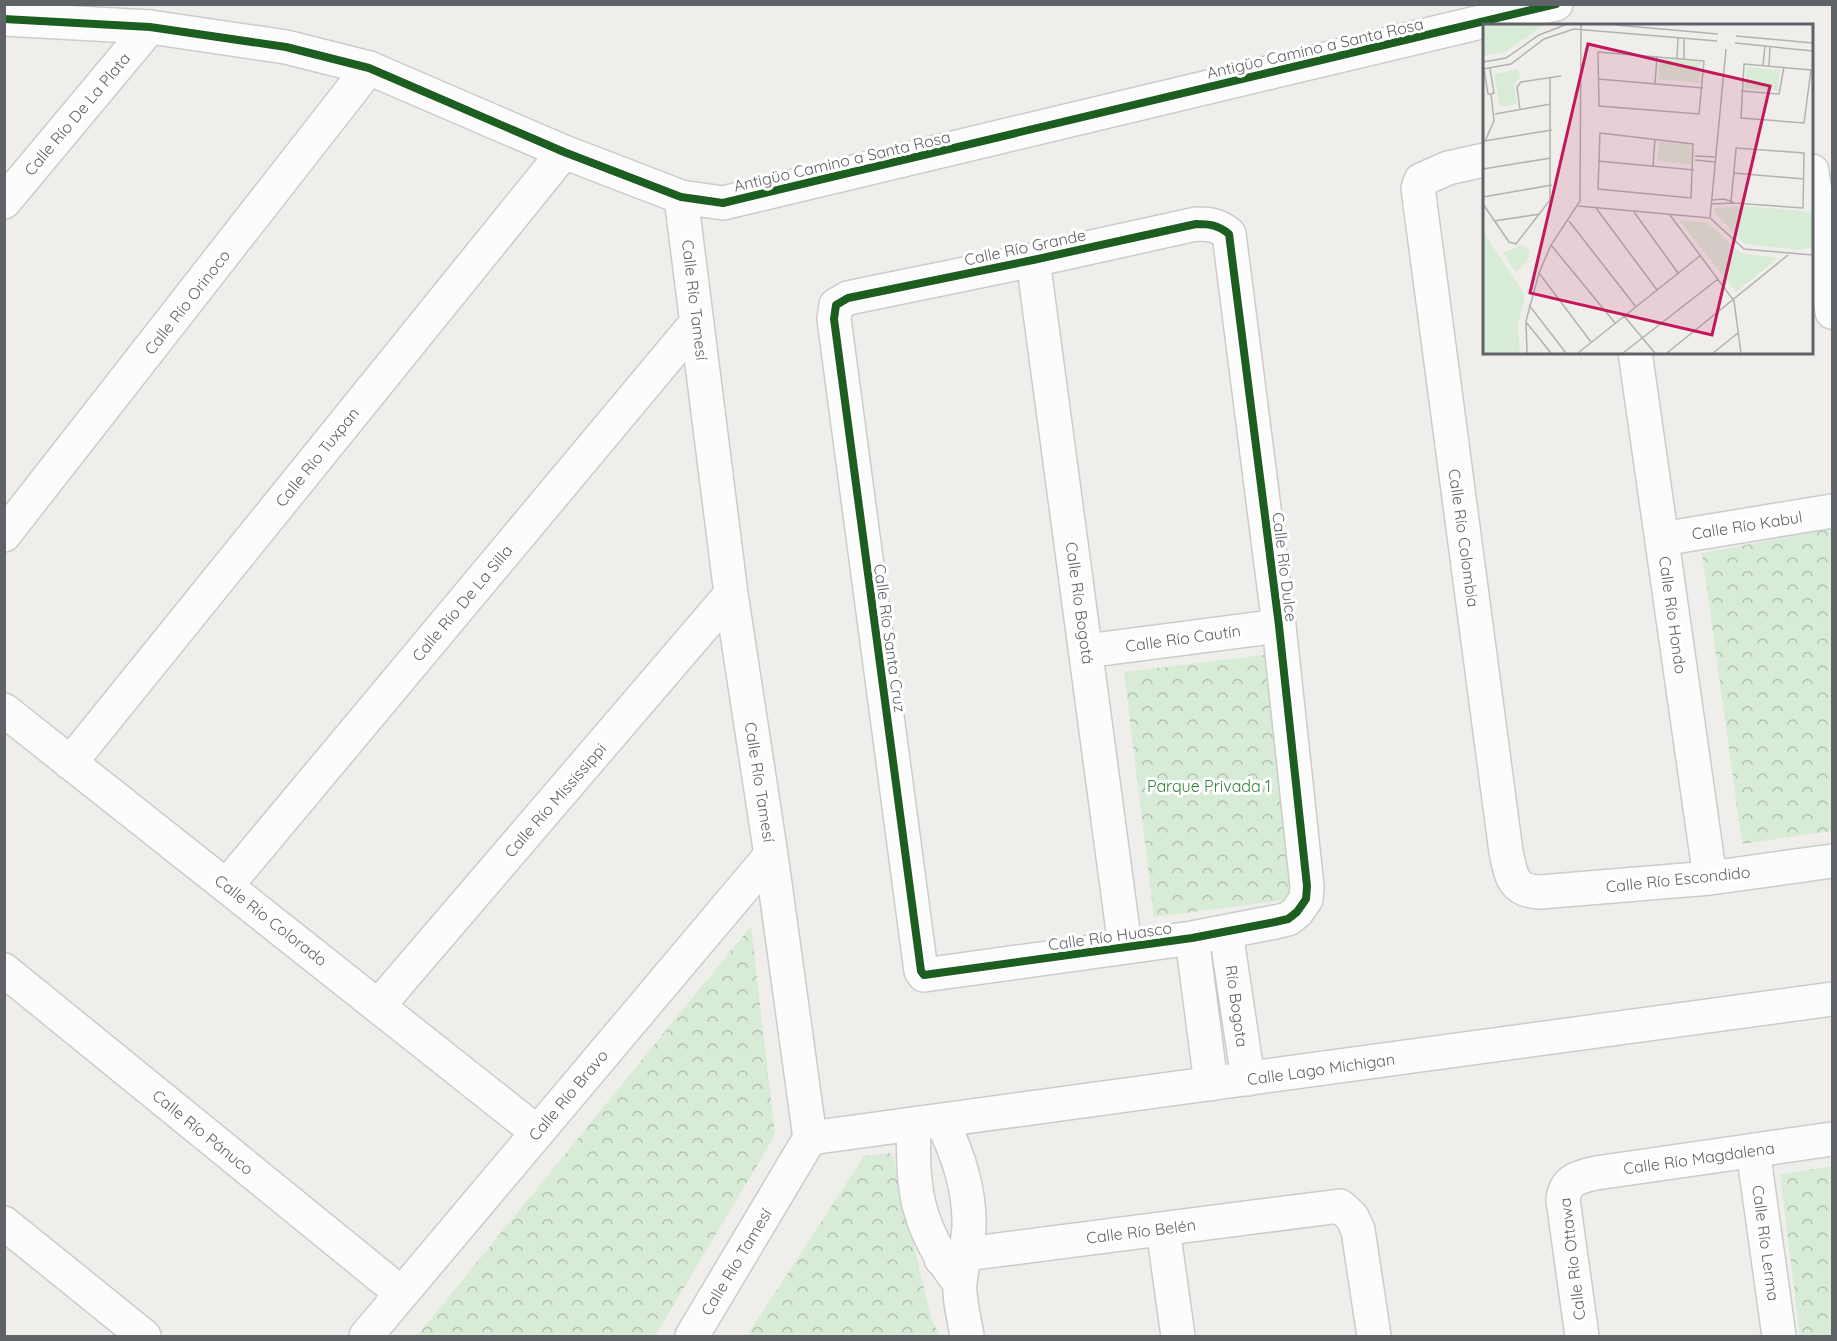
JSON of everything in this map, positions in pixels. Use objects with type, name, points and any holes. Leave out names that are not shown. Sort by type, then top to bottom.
[{"type":"street","name":"Antigüo Camino a Santa Rosa","points":[[4,20],[150,27],[286,47],[369,68],[564,152],[681,197],[723,203],[1556,4]]},
{"type":"street","name":"Calle Río De La Plata","points":[[4,202],[150,27]]},
{"type":"street","name":"Calle Río Orinoco","points":[[4,535],[369,68]]},
{"type":"street","name":"Calle Río Tuxpan","points":[[70,763],[564,152]]},
{"type":"street","name":"Calle Río Colombia","points":[[1483,160],[1448,168],[1421,180],[1418,188],[1506,852],[1512,877],[1516,884],[1524,890]]},
{"type":"street","points":[[1813,178],[1833,312]]},
{"type":"street","name":"Calle Río Tamesí","points":[[681,197],[731,594],[771,855],[810,1138],[692,1336]]},
{"type":"street","name":"Calle Río Grande","points":[[836,305],[848,298],[1196,224],[1220,227]]},
{"type":"street","name":"Calle Río Dulce","points":[[1220,227],[1229,234],[1279,626],[1307,886],[1306,899],[1297,912]]},
{"type":"street","name":"Calle Río Bogotá","points":[[1034,260],[1125,946]]},
{"type":"street","name":"Calle Río Santa Cruz","points":[[836,305],[834,310],[836,331],[919,959],[924,975]]},
{"type":"street","name":"Calle Río De La Silla","points":[[227,885],[697,322]]},
{"type":"street","name":"Calle Río Hondo","points":[[1635,354],[1710,878]]},
{"type":"street","name":"Calle Río Kabul","points":[[1662,539],[1833,511]]},
{"type":"street","name":"Calle Río Mississippi","points":[[379,1005],[731,594]]},
{"type":"street","name":"Calle Río Cautín","points":[[1086,651],[1279,626]]},
{"type":"street","name":"Calle Río Colorado","points":[[4,710],[537,1132]]},
{"type":"street","name":"Calle Río Bravo","points":[[366,1336],[771,855]]},
{"type":"street","name":"Calle Río Escondido","points":[[1524,890],[1540,892],[1710,878],[1833,861]]},
{"type":"street","name":"Calle Río Huasco","points":[[924,975],[1192,938],[1288,919],[1297,912]]},
{"type":"street","name":"Río Bogota","points":[[1226,932],[1248,1079]]},
{"type":"street","points":[[1192,938],[1211,1084]]},
{"type":"street","name":"Calle Río Pánuco","points":[[4,970],[401,1293]]},
{"type":"street","name":"Calle Lago Michigan","points":[[810,1138],[1833,999]]},
{"type":"street","points":[[928,1122],[912,1162],[916,1196],[926,1228],[956,1265]]},
{"type":"street","points":[[928,1122],[963,1173],[969,1227],[956,1265],[967,1336]]},
{"type":"street","name":"Calle Río Magdalena","points":[[1568,1183],[1582,1176],[1596,1173],[1833,1139]]},
{"type":"street","name":"Calle Río Lerma","points":[[1753,1150],[1779,1336]]},
{"type":"street","name":"Calle Río Ottawa","points":[[1568,1183],[1564,1190],[1563,1200],[1582,1336]]},
{"type":"street","name":"Calle Río Belén","points":[[956,1265],[1163,1229],[1340,1206],[1352,1217],[1358,1230],[1374,1336]]},
{"type":"street","points":[[4,1223],[144,1336]]},
{"type":"street","points":[[1163,1229],[1178,1336]]},
{"type":"green space","points":[[1832,529],[1832,831],[1742,844],[1702,553]]},
{"type":"green space","name":"Parque Privada 1","points":[[1264,655],[1294,899],[1154,917],[1124,672]]},
{"type":"green space","points":[[751,926],[775,1135],[655,1336],[417,1336]]},
{"type":"green space","points":[[892,1153],[931,1318],[940,1336],[747,1336],[864,1156]]},
{"type":"green space","points":[[1832,1166],[1832,1336],[1800,1336],[1780,1174]]},
{"type":"cycle path","points":[[4,19],[150,27],[286,47],[369,68],[564,152],[681,197],[723,203],[1556,4]]},
{"type":"cycle path","points":[[1196,224],[1214,226],[1229,234],[1279,626],[1307,886],[1306,899],[1297,912],[1288,919],[1275,922],[1192,938],[924,975],[921,971],[834,319],[836,305],[848,298],[1196,224]]}]
